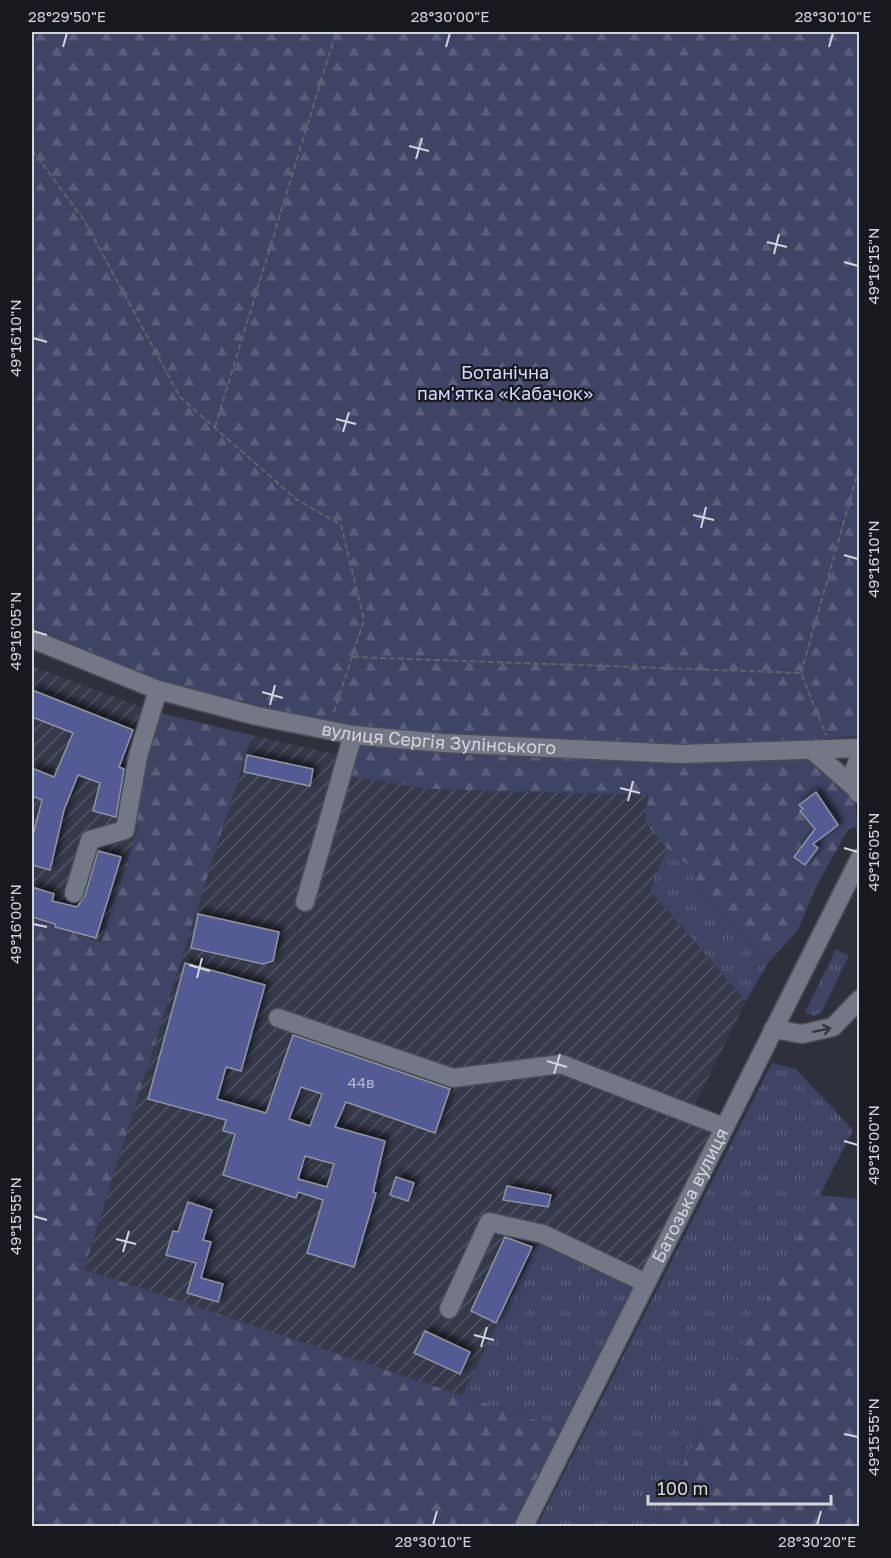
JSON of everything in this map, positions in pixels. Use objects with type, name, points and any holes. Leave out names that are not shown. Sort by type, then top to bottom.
[{"type":"street","name":"вулиця Сергія Зулінського","points":[[32,639],[158,690],[257,716],[353,735],[443,743],[682,754],[860,748]]},
{"type":"street","points":[[74,893],[90,840],[125,830],[138,756],[158,690]]},
{"type":"street","points":[[305,902],[353,735]]},
{"type":"street","points":[[812,750],[857,792]]},
{"type":"street","points":[[857,792],[854,771],[860,754]]},
{"type":"street","name":"Батозька вулиця","points":[[524,1527],[859,860]]},
{"type":"street","points":[[773,1029],[802,1034],[833,1028],[860,999]]},
{"type":"street","points":[[278,1018],[453,1078],[561,1064],[724,1127]]},
{"type":"street","points":[[449,1309],[489,1222],[543,1234],[646,1283]]},
{"type":"path","points":[[214,427],[336,32]]},
{"type":"path","points":[[32,150],[84,220],[180,397],[296,499],[341,525],[364,620],[328,731]]},
{"type":"path","points":[[832,749],[801,673],[860,465]]},
{"type":"path","points":[[352,657],[801,673]]},
{"type":"shaded area","points":[[32,666],[152,711],[129,822],[139,825],[101,942],[32,919]]},
{"type":"shaded area","points":[[252,735],[346,757],[292,949],[348,776],[431,789],[648,795],[645,823],[667,848],[650,890],[746,1001],[694,1107],[728,1121],[646,1283],[543,1235],[462,1395],[84,1269]]},
{"type":"green space","name":"Ботанічна пам'ятка «Кабачок»","points":[[32,32],[859,32],[859,736],[719,746],[445,733],[356,725],[288,713],[162,681],[32,627]]},
{"type":"green space","points":[[152,711],[252,735],[84,1269],[572,1432],[524,1526],[49,1526],[32,1520],[32,919],[101,942],[139,825],[128,822]]},
{"type":"green space","points":[[353,735],[812,750],[855,788],[857,827],[848,829],[815,889],[798,930],[768,963],[703,897],[688,865],[667,848],[645,823],[648,795],[431,789],[348,776]]},
{"type":"green space","points":[[667,848],[688,865],[703,897],[768,963],[746,1001],[650,890]]},
{"type":"green space","points":[[836,949],[849,956],[821,1013],[813,1016],[805,1012]]},
{"type":"green space","points":[[772,1063],[796,1069],[853,1130],[652,1526],[537,1526]]},
{"type":"green space","points":[[819,1195],[859,1199],[859,1526],[652,1526]]},
{"type":"green space","points":[[543,1234],[646,1283],[572,1432],[462,1395]]},
{"type":"building","points":[[32,690],[133,730],[119,767],[124,769],[116,817],[93,811],[100,783],[78,775],[64,810],[50,870],[32,865],[32,839],[42,800],[32,796],[32,768],[54,777],[73,733],[32,717]]},
{"type":"building","points":[[247,755],[313,769],[310,786],[244,772]]},
{"type":"building","points":[[816,792],[838,825],[813,844],[818,848],[805,865],[794,857],[815,829],[800,811],[803,809],[799,805]]},
{"type":"building","points":[[98,851],[121,857],[96,938],[55,927],[55,924],[32,917],[32,887],[54,894],[52,901],[77,907],[85,896]]},
{"type":"building","points":[[198,914],[279,932],[273,961],[263,964],[191,948]]},
{"type":"building","points":[[185,963],[265,985],[241,1071],[226,1067],[217,1099],[266,1113],[293,1035],[450,1089],[435,1133],[346,1102],[335,1127],[385,1141],[373,1192],[376,1193],[354,1267],[307,1253],[323,1200],[298,1192],[296,1198],[223,1175],[235,1134],[223,1131],[226,1120],[148,1099]],"holes":[[[301,1087],[322,1094],[310,1126],[289,1119]],[[305,1156],[334,1164],[327,1187],[298,1179]]]},
{"type":"building","points":[[396,1177],[414,1183],[408,1201],[390,1195]]},
{"type":"building","points":[[507,1186],[551,1195],[548,1207],[503,1200]]},
{"type":"building","points":[[188,1202],[212,1210],[203,1240],[211,1242],[201,1278],[223,1284],[218,1302],[187,1293],[196,1263],[166,1255],[173,1231],[178,1232]]},
{"type":"building","points":[[505,1237],[532,1247],[496,1323],[471,1311]]},
{"type":"building","points":[[425,1331],[470,1352],[460,1374],[414,1353]]}]
